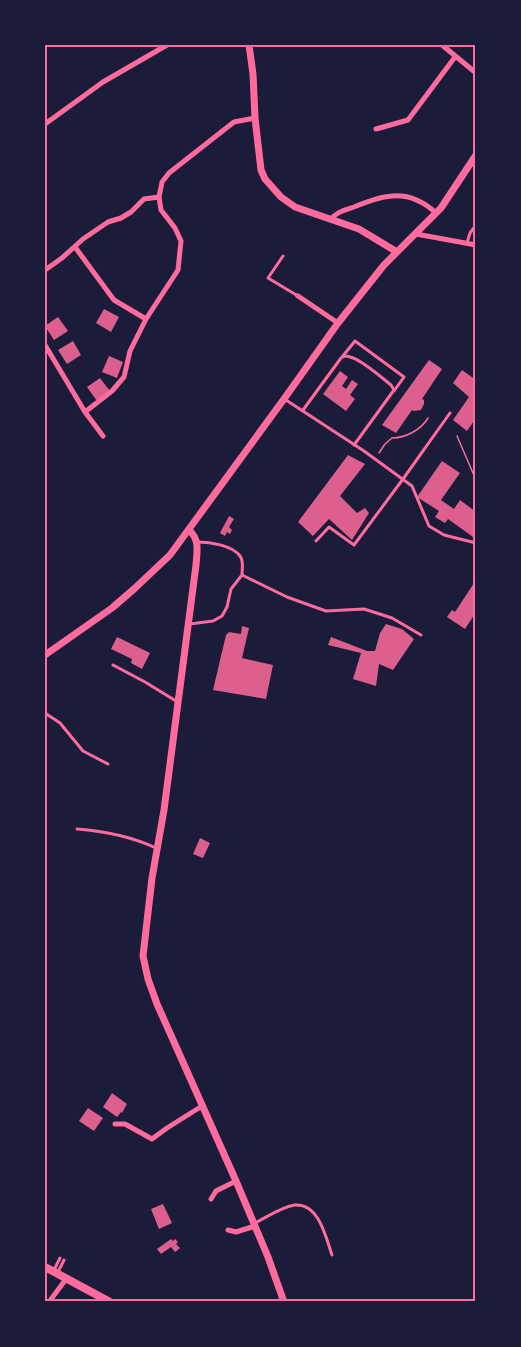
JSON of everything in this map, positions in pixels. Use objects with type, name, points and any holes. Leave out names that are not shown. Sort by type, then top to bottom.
[{"type":"main road","points":[[52,1271],[110,1302]]},
{"type":"street","points":[[45,124],[103,82],[167,45]]},
{"type":"street","points":[[249,45],[261,170],[265,179],[273,190],[295,207],[359,229],[397,252]]},
{"type":"street","points":[[442,45],[476,74]]},
{"type":"street","points":[[376,129],[408,120],[455,57]]},
{"type":"street","points":[[85,411],[112,391],[124,377],[130,351],[146,319],[178,270],[181,241],[175,228],[161,210],[159,198],[162,182],[169,173],[234,122],[255,118]]},
{"type":"street","points":[[45,655],[112,608],[170,555],[366,286],[436,213],[476,155]]},
{"type":"street","points":[[330,220],[335,213],[388,196],[416,198],[436,213]]},
{"type":"street","points":[[45,270],[108,222],[131,212],[144,200],[159,198]]},
{"type":"street","points":[[416,234],[476,245]]},
{"type":"street","points":[[75,247],[114,300],[146,319]]},
{"type":"street","points":[[298,296],[338,323]]},
{"type":"street","points":[[45,345],[103,436]]},
{"type":"street","points":[[189,530],[198,542],[164,810],[145,928],[144,966],[157,1004],[236,1181],[283,1301]]},
{"type":"street","points":[[115,1124],[125,1124],[152,1139],[202,1106]]},
{"type":"street","points":[[211,1199],[216,1191],[236,1181]]},
{"type":"street","points":[[228,1230],[236,1232],[254,1225]]},
{"type":"street","points":[[49,1302],[66,1279]]},
{"type":"lane","points":[[467,243],[476,225]]},
{"type":"lane","points":[[283,256],[268,278],[298,296]]},
{"type":"lane","points":[[303,410],[355,341],[404,377],[354,445]]},
{"type":"lane","points":[[341,358],[350,356],[358,360],[391,385],[393,392]]},
{"type":"lane","points":[[284,399],[412,486],[429,526],[444,535],[476,543]]},
{"type":"lane","points":[[316,541],[328,527],[354,545],[450,413]]},
{"type":"lane","points":[[188,624],[213,621],[222,616],[227,608],[231,589],[242,575],[243,565],[240,555],[227,546],[198,542]]},
{"type":"lane","points":[[242,575],[287,597],[326,611],[364,609],[392,618],[421,635]]},
{"type":"lane","points":[[113,665],[178,703]]},
{"type":"lane","points":[[45,713],[60,723],[83,751],[108,764]]},
{"type":"lane","points":[[76,829],[102,831],[128,837],[157,849]]},
{"type":"lane","points":[[254,1225],[286,1208],[296,1205],[307,1208],[319,1221],[332,1255]]},
{"type":"lane","points":[[52,1271],[62,1259]]},
{"type":"path","points":[[375,459],[392,438],[400,438],[411,433],[428,418]]},
{"type":"path","points":[[457,436],[476,480]]},
{"type":"building","points":[[104,309],[119,317],[111,332],[96,323]]},
{"type":"building","points":[[58,317],[68,331],[54,340],[45,326]]},
{"type":"building","points":[[73,341],[81,355],[67,364],[58,350]]},
{"type":"building","points":[[109,356],[123,362],[117,378],[102,372]]},
{"type":"building","points":[[429,360],[442,369],[422,399],[424,404],[421,410],[412,410],[396,433],[382,425]]},
{"type":"building","points":[[462,370],[476,380],[476,418],[467,431],[453,420],[469,397],[453,383]]},
{"type":"building","points":[[340,371],[348,377],[342,386],[346,389],[352,380],[358,384],[350,395],[355,399],[346,411],[323,394]]},
{"type":"building","points":[[100,378],[110,391],[97,401],[87,387]]},
{"type":"building","points":[[348,455],[365,464],[340,496],[357,513],[365,508],[369,513],[352,540],[329,519],[313,536],[298,522]]},
{"type":"building","points":[[442,461],[460,473],[441,500],[454,509],[460,500],[476,512],[476,533],[473,537],[448,519],[445,523],[435,517],[439,511],[417,497]]},
{"type":"building","points":[[229,516],[234,519],[229,527],[232,530],[225,536],[220,533]]},
{"type":"building","points":[[476,580],[476,612],[465,629],[447,617],[452,610],[455,612]]},
{"type":"building","points":[[386,624],[402,629],[414,639],[393,670],[379,664],[376,686],[353,679],[361,653],[328,645],[331,637],[367,651],[375,651],[380,633]]},
{"type":"building","points":[[242,626],[249,628],[242,658],[273,665],[266,699],[213,690],[226,635],[229,632],[241,634]]},
{"type":"building","points":[[117,637],[150,653],[142,669],[131,663],[132,659],[111,649]]},
{"type":"building","points":[[200,838],[210,843],[203,858],[193,854]]},
{"type":"building","points":[[112,1093],[127,1104],[117,1117],[103,1107]]},
{"type":"building","points":[[88,1108],[103,1118],[94,1131],[79,1121]]},
{"type":"building","points":[[163,1204],[172,1223],[159,1229],[151,1209]]},
{"type":"building","points":[[171,1239],[178,1242],[176,1244],[180,1248],[175,1252],[171,1247],[161,1254],[157,1249]]}]
